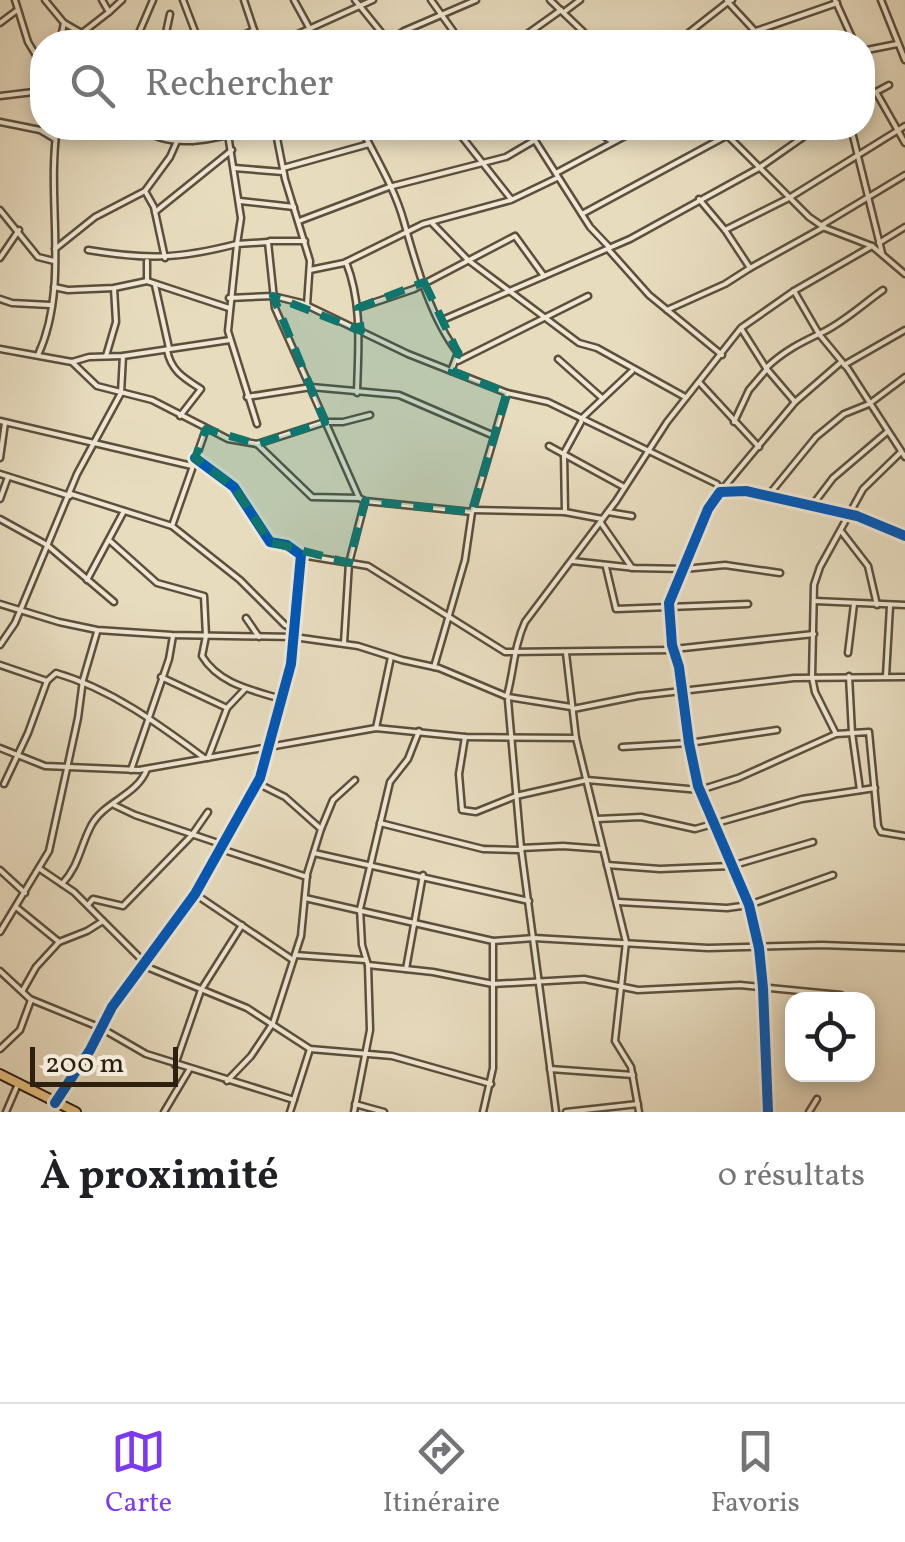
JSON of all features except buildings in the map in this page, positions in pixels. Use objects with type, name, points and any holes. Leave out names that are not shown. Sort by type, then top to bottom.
[{"type":"highway","points":[[0,1074],[76,1112]]},
{"type":"street","points":[[15,0],[30,45]]},
{"type":"street","points":[[45,0],[64,23],[77,30]]},
{"type":"street","points":[[102,0],[109,12]]},
{"type":"street","points":[[86,30],[122,0]]},
{"type":"street","points":[[140,30],[153,0]]},
{"type":"street","points":[[183,0],[194,30]]},
{"type":"street","points":[[244,0],[254,30]]},
{"type":"street","points":[[294,0],[309,28]]},
{"type":"street","points":[[355,0],[378,30]]},
{"type":"street","points":[[305,30],[373,0]]},
{"type":"street","points":[[431,0],[453,30]]},
{"type":"street","points":[[407,30],[476,0]]},
{"type":"street","points":[[550,0],[581,30]]},
{"type":"street","points":[[531,30],[580,0]]},
{"type":"street","points":[[882,0],[905,60]]},
{"type":"street","points":[[693,30],[729,1],[755,30]]},
{"type":"street","points":[[759,30],[836,2],[849,30]]},
{"type":"street","points":[[0,24],[17,10]]},
{"type":"street","points":[[167,30],[170,14]]},
{"type":"street","points":[[63,30],[64,23]]},
{"type":"street","points":[[875,48],[898,44]]},
{"type":"street","points":[[889,85],[876,92],[905,143]]},
{"type":"street","points":[[0,96],[30,92]]},
{"type":"street","points":[[0,122],[30,128]]},
{"type":"street","points":[[726,230],[788,198],[905,126]]},
{"type":"street","points":[[38,356],[46,337],[53,287],[55,140]]},
{"type":"street","points":[[54,250],[96,217],[146,192],[178,140]]},
{"type":"street","points":[[186,140],[198,140]]},
{"type":"street","points":[[231,140],[241,218],[229,298],[230,340],[257,424]]},
{"type":"street","points":[[277,140],[305,241],[310,270],[307,305]]},
{"type":"street","points":[[367,140],[390,187],[440,321],[458,353],[452,371]]},
{"type":"street","points":[[466,140],[512,199]]},
{"type":"street","points":[[299,221],[390,187],[506,156],[535,140],[608,247],[667,310],[722,355]]},
{"type":"street","points":[[610,140],[614,143]]},
{"type":"street","points":[[310,270],[346,262],[432,222],[512,199],[619,140]]},
{"type":"street","points":[[582,214],[721,140]]},
{"type":"street","points":[[733,140],[788,198],[823,226],[872,246],[904,272]]},
{"type":"street","points":[[440,321],[608,247],[758,168],[799,140]]},
{"type":"street","points":[[854,140],[882,253]]},
{"type":"street","points":[[234,168],[283,170],[369,144]]},
{"type":"street","points":[[155,212],[232,150]]},
{"type":"street","points":[[667,310],[725,284],[905,175]]},
{"type":"street","points":[[146,192],[155,212],[165,258]]},
{"type":"street","points":[[700,200],[726,230],[750,268]]},
{"type":"street","points":[[240,201],[294,207]]},
{"type":"street","points":[[0,210],[38,257],[54,261]]},
{"type":"street","points":[[432,222],[468,260],[579,343],[597,348],[686,397]]},
{"type":"street","points":[[880,243],[905,226]]},
{"type":"street","points":[[0,258],[18,230]]},
{"type":"street","points":[[358,308],[388,300],[516,236],[544,276]]},
{"type":"street","points":[[88,250],[147,259],[236,244],[305,241]]},
{"type":"street","points":[[268,242],[273,296],[282,326],[362,500],[349,564],[344,643]]},
{"type":"street","points":[[556,1112],[521,849],[507,697],[514,653],[525,622],[608,512],[646,450],[741,328],[794,291],[872,246]]},
{"type":"street","points":[[147,259],[147,281]]},
{"type":"street","points":[[346,262],[358,308],[356,393]]},
{"type":"street","points":[[53,287],[114,288],[147,281],[229,308]]},
{"type":"street","points":[[154,283],[175,370],[201,389],[180,416]]},
{"type":"street","points":[[106,356],[116,322],[114,288]]},
{"type":"street","points":[[734,422],[749,390],[766,368],[800,340],[819,334],[883,290]]},
{"type":"street","points":[[794,291],[819,334],[903,454],[862,489],[814,585],[814,692],[836,734]]},
{"type":"street","points":[[229,298],[273,296],[307,305],[506,393],[548,402],[717,484],[720,492]]},
{"type":"street","points":[[456,362],[588,296]]},
{"type":"street","points":[[0,300],[50,305]]},
{"type":"street","points":[[741,328],[766,368],[796,402]]},
{"type":"street","points":[[768,1112],[764,988],[750,905],[700,790],[673,650],[670,606],[708,509],[796,402],[842,364],[905,330]]},
{"type":"street","points":[[0,349],[72,362],[230,340]]},
{"type":"street","points":[[0,644],[20,610],[77,474],[121,391],[123,356]]},
{"type":"street","points":[[558,360],[602,398]]},
{"type":"street","points":[[72,362],[98,386],[152,400],[228,439],[257,444],[325,422],[370,415]]},
{"type":"street","points":[[566,512],[564,454],[582,420],[634,370]]},
{"type":"street","points":[[768,497],[816,437],[844,414],[868,404],[905,377]]},
{"type":"street","points":[[698,382],[759,446]]},
{"type":"street","points":[[247,397],[311,388],[399,394],[494,436]]},
{"type":"street","points":[[434,666],[506,393]]},
{"type":"street","points":[[0,458],[3,422],[192,466]]},
{"type":"street","points":[[172,526],[206,429]]},
{"type":"street","points":[[810,507],[833,478],[887,432]]},
{"type":"street","points":[[257,444],[312,497],[472,511],[566,512],[601,521],[632,568]]},
{"type":"street","points":[[549,446],[624,488]]},
{"type":"street","points":[[195,458],[234,488],[270,542],[287,546],[300,555],[368,566],[505,652],[673,650],[814,634]]},
{"type":"street","points":[[0,474],[172,526],[294,630]]},
{"type":"street","points":[[0,499],[8,477]]},
{"type":"street","points":[[720,492],[746,491],[849,514],[905,536]]},
{"type":"street","points":[[87,580],[124,511]]},
{"type":"street","points":[[608,512],[632,516]]},
{"type":"street","points":[[0,519],[47,546],[114,602]]},
{"type":"street","points":[[841,531],[868,566],[878,606]]},
{"type":"street","points":[[110,541],[157,583],[204,596],[206,636],[202,656],[208,666],[228,681],[281,699]]},
{"type":"street","points":[[55,1102],[112,1006],[195,894],[257,783],[294,637],[300,555]]},
{"type":"street","points":[[572,561],[632,568],[725,565],[780,573]]},
{"type":"street","points":[[606,567],[616,609],[748,604]]},
{"type":"street","points":[[814,601],[905,604]]},
{"type":"street","points":[[0,604],[97,630],[294,637],[344,643],[434,666],[507,697],[571,708],[638,696],[812,677],[905,677]]},
{"type":"street","points":[[848,653],[854,604]]},
{"type":"street","points":[[886,676],[890,606]]},
{"type":"street","points":[[246,618],[259,636]]},
{"type":"street","points":[[0,932],[49,850],[83,680],[97,630]]},
{"type":"street","points":[[131,770],[169,660],[173,635]]},
{"type":"street","points":[[566,652],[576,738],[626,942],[616,1041],[633,1075],[639,1112]]},
{"type":"street","points":[[376,728],[391,657]]},
{"type":"street","points":[[0,665],[47,680]]},
{"type":"street","points":[[4,784],[47,680],[56,672],[83,680],[147,716],[206,758]]},
{"type":"street","points":[[850,676],[860,790]]},
{"type":"street","points":[[161,677],[227,708]]},
{"type":"street","points":[[206,758],[227,708],[246,688]]},
{"type":"street","points":[[0,748],[45,766],[131,770],[376,728],[465,737],[576,738]]},
{"type":"street","points":[[622,747],[689,743],[777,730]]},
{"type":"street","points":[[354,1112],[370,1030],[360,909],[390,782],[408,759],[419,731]]},
{"type":"street","points":[[465,737],[459,774],[462,810],[476,812],[516,796],[587,780],[700,790],[738,778],[836,734],[865,731],[871,735],[880,832],[905,836]]},
{"type":"street","points":[[62,884],[74,872],[91,826],[138,788],[147,769]]},
{"type":"street","points":[[228,1081],[252,1056],[272,1023],[301,936],[307,877],[314,852],[334,800],[355,780]]},
{"type":"street","points":[[257,783],[285,797],[322,829]]},
{"type":"street","points":[[597,819],[641,817],[695,829],[802,799],[875,788]]},
{"type":"street","points":[[114,805],[307,877]]},
{"type":"street","points":[[88,905],[93,899],[123,906],[192,836],[208,812]]},
{"type":"street","points":[[380,823],[483,849],[603,849]]},
{"type":"street","points":[[607,865],[660,869],[731,866],[813,842]]},
{"type":"street","points":[[314,852],[529,901]]},
{"type":"street","points":[[39,868],[88,905],[143,964],[201,990],[216,992],[310,1048],[392,1056],[491,1084]]},
{"type":"street","points":[[0,870],[25,892]]},
{"type":"street","points":[[406,969],[423,875]]},
{"type":"street","points":[[616,902],[727,908],[750,905],[833,875]]},
{"type":"street","points":[[195,894],[294,957],[367,963],[493,984],[584,979],[648,990],[740,985],[807,992]]},
{"type":"street","points":[[304,898],[494,940],[534,938],[708,948],[905,948]]},
{"type":"street","points":[[16,907],[59,942]]},
{"type":"street","points":[[22,992],[36,967],[59,942],[103,920]]},
{"type":"street","points":[[175,1065],[201,990],[242,925]]},
{"type":"street","points":[[484,1112],[491,1084],[495,1028],[494,940]]},
{"type":"street","points":[[0,971],[32,1000],[101,1028],[146,1054],[294,1100]]},
{"type":"street","points":[[0,1050],[20,1030],[32,1000]]},
{"type":"street","points":[[290,1112],[310,1048]]},
{"type":"street","points":[[550,1069],[633,1075]]},
{"type":"street","points":[[164,1112],[189,1070]]},
{"type":"street","points":[[6,1112],[18,1084]]},
{"type":"street","points":[[809,1112],[817,1099]]},
{"type":"street","points":[[355,1104],[384,1112]]},
{"type":"street","points":[[566,1112],[638,1104]]},
{"type":"highlighted area","points":[[424,282],[458,353],[452,371],[507,393],[472,512],[365,501],[349,563],[270,542],[234,487],[195,458],[206,429],[257,444],[325,422],[273,296],[361,331],[358,308]]},
{"type":"cycle path","points":[[55,1103],[90,1050],[112,1007],[195,894],[260,778],[291,664],[301,555],[287,545],[270,542],[234,487],[195,458]]},
{"type":"cycle path","points":[[768,1112],[759,948],[749,905],[698,786],[672,645],[669,603],[708,509],[720,492],[746,491],[857,516],[905,536]]}]
